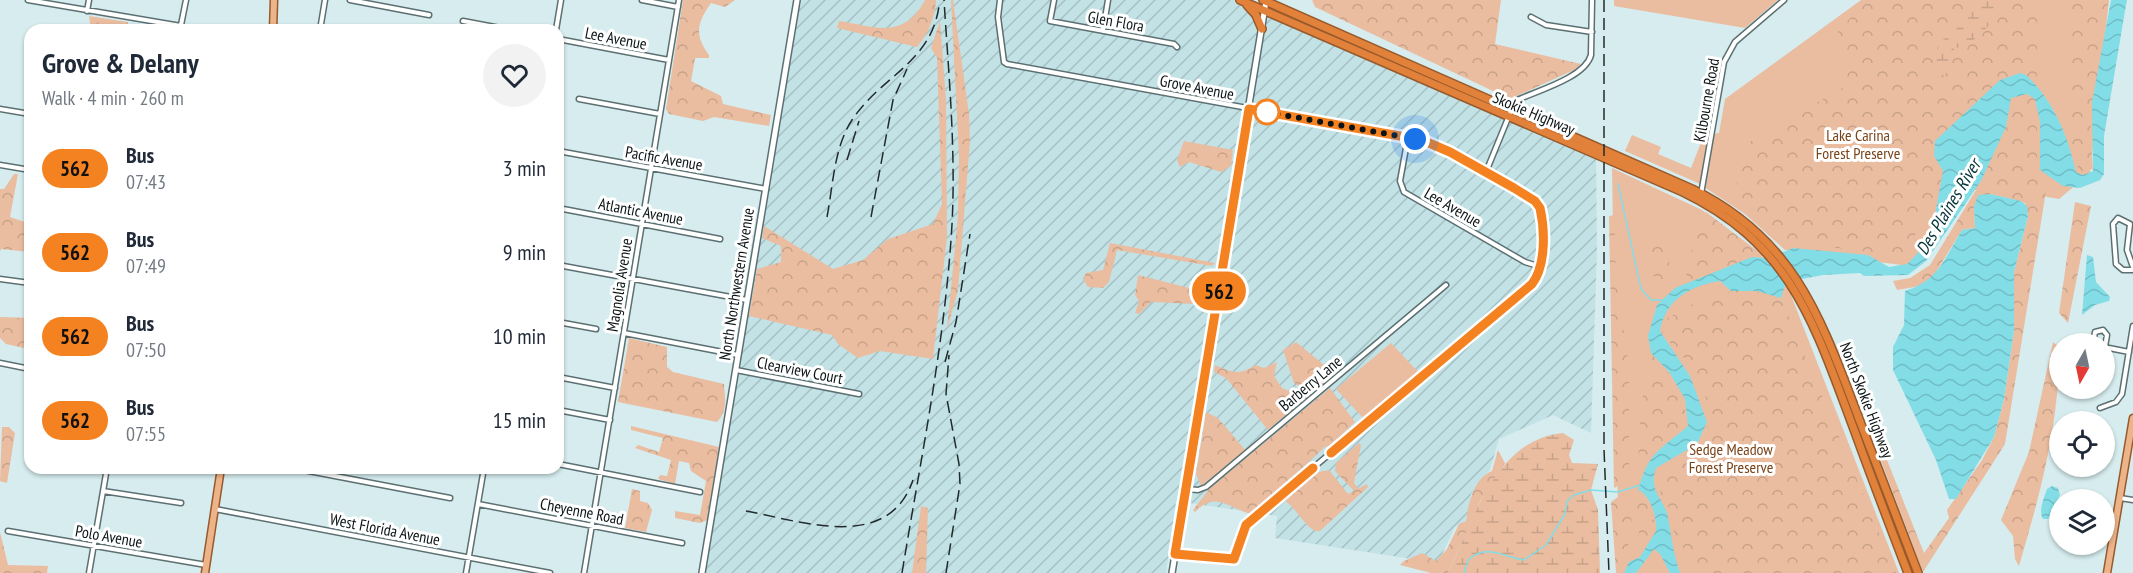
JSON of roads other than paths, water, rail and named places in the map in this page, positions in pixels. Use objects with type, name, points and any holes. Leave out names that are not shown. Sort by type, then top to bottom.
[{"type":"highway","name":"Skokie Highway","points":[[1265,0],[1700,197],[1769,248],[1798,286]]},
{"type":"highway","name":"Skokie Highway","points":[[1242,1],[1511,113]]},
{"type":"highway","points":[[1242,1],[1256,15],[1262,29]]},
{"type":"highway","name":"North Skokie Highway","points":[[1798,286],[1908,573]]},
{"type":"highway","name":"North Skokie Highway","points":[[1798,286],[1833,348],[1918,573]]},
{"type":"main road","points":[[273,24],[274,0]]},
{"type":"main road","points":[[2107,573],[2133,418]]},
{"type":"main road","points":[[204,573],[220,474]]},
{"type":"street","points":[[28,0],[160,24]]},
{"type":"street","points":[[87,10],[89,0]]},
{"type":"street","points":[[182,24],[186,0]]},
{"type":"street","points":[[321,24],[325,0]]},
{"type":"street","points":[[350,0],[429,15]]},
{"type":"street","points":[[557,24],[561,0]]},
{"type":"street","points":[[642,0],[678,7]]},
{"type":"street","name":"Magnolia Avenue","points":[[584,573],[679,0]]},
{"type":"street","name":"North Northwestern Avenue","points":[[702,573],[797,0]]},
{"type":"street","name":"Grove Avenue","points":[[1000,0],[998,17],[1004,62],[1407,137],[1441,147],[1538,204],[1541,213],[1541,267]]},
{"type":"street","name":"Glen Flora","points":[[1054,0],[1050,21],[1174,44],[1177,47]]},
{"type":"street","points":[[1103,31],[1108,0]]},
{"type":"street","points":[[1172,573],[1265,0]]},
{"type":"street","points":[[1486,172],[1515,101],[1586,67],[1592,55],[1592,0]]},
{"type":"street","name":"Kilbourne Road","points":[[1700,197],[1724,63],[1729,49],[1784,0]]},
{"type":"street","points":[[1531,17],[1546,25],[1592,32]]},
{"type":"street","points":[[463,21],[479,24]]},
{"type":"street","name":"Lee Avenue","points":[[564,40],[669,60]]},
{"type":"street","points":[[579,99],[660,114]]},
{"type":"street","points":[[0,109],[24,113]]},
{"type":"street","name":"Lee Avenue","points":[[1407,137],[1400,181],[1404,192],[1525,262],[1541,267]]},
{"type":"street","name":"Pacific Avenue","points":[[564,152],[766,189]]},
{"type":"street","points":[[0,165],[24,169]]},
{"type":"street","name":"Atlantic Avenue","points":[[564,209],[720,239]]},
{"type":"street","points":[[2116,219],[2126,219],[2130,224],[2127,250],[2133,269],[2123,270],[2116,264],[2113,227],[2116,219]]},
{"type":"street","points":[[564,266],[747,300]]},
{"type":"street","points":[[1175,554],[1234,559],[1242,530],[1250,521],[1523,292],[1535,280],[1541,267]]},
{"type":"street","points":[[0,279],[24,282]]},
{"type":"street","name":"Barberry Lane","points":[[1186,489],[1198,490],[1206,487],[1446,285]]},
{"type":"street","points":[[564,322],[596,329]]},
{"type":"street","points":[[2100,408],[2116,402],[2122,394],[2133,326]]},
{"type":"street","points":[[624,333],[738,355]]},
{"type":"street","points":[[2115,349],[2129,352]]},
{"type":"street","points":[[0,363],[24,368]]},
{"type":"street","name":"Clearview Court","points":[[736,370],[860,394]]},
{"type":"street","points":[[564,378],[615,388]]},
{"type":"street","points":[[564,411],[610,420]]},
{"type":"street","points":[[564,465],[700,492]]},
{"type":"street","points":[[90,573],[106,474]]},
{"type":"street","points":[[324,474],[450,498]]},
{"type":"street","points":[[466,573],[483,474]]},
{"type":"street","points":[[103,491],[181,503]]},
{"type":"street","points":[[2120,498],[2133,500]]},
{"type":"street","name":"Cheyenne Road","points":[[478,504],[682,543]]},
{"type":"street","name":"West Florida Avenue","points":[[215,509],[550,573]]},
{"type":"street","name":"Polo Avenue","points":[[8,531],[206,565]]},
{"type":"water","name":"Des Plaines River","points":[[2111,0],[2127,0],[2104,136],[2104,174],[2100,180],[2080,188],[2063,186],[2040,170],[2040,122],[2035,99],[2027,94],[2011,98],[2006,127],[1981,181],[1926,261],[1908,275],[1864,276],[1860,273],[1823,275],[1786,282],[1781,298],[1757,291],[1731,291],[1720,281],[1690,290],[1667,311],[1660,331],[1690,376],[1707,422],[1697,444],[1656,468],[1654,476],[1655,489],[1668,517],[1680,573],[1670,573],[1660,554],[1654,549],[1636,573],[1624,573],[1629,562],[1640,557],[1656,531],[1650,502],[1638,490],[1646,467],[1662,447],[1688,426],[1685,399],[1669,372],[1651,353],[1648,336],[1657,305],[1675,288],[1752,257],[1768,258],[1793,248],[1868,255],[1889,267],[1907,264],[1917,254],[1933,225],[1943,171],[1934,156],[1935,141],[2000,80],[2020,73],[2026,75],[2036,85],[2052,108],[2069,145],[2076,172],[2083,175],[2093,171],[2092,102]]},
{"type":"water","points":[[1990,194],[2021,201],[2027,206],[2028,216],[2014,272],[2014,330],[2004,399],[1994,437],[1956,499],[1949,499],[1936,460],[1893,370],[1893,347],[1904,325],[1905,291],[1933,275],[1962,230],[1975,228],[1974,207],[1978,195]]},
{"type":"water","points":[[2087,255],[2093,257],[2096,282],[2110,297],[2109,301],[2095,305],[2082,315]]},
{"type":"water","points":[[2052,486],[2058,489],[2049,489],[2049,517],[2043,519],[2041,508],[2047,489]]},
{"type":"waterway","points":[[1618,184],[1641,289],[1651,300],[1663,300]]},
{"type":"waterway","points":[[1464,573],[1468,560],[1482,552],[1495,552],[1524,560],[1546,545],[1565,514],[1567,501],[1574,495],[1591,490],[1618,492],[1640,485]]},
{"type":"railway","points":[[902,573],[937,366],[951,240],[953,150],[944,0]]},
{"type":"railway","points":[[1604,0],[1604,449],[1609,573]]},
{"type":"railway","points":[[827,217],[835,167],[846,131],[864,105],[916,56],[934,25],[939,6]]},
{"type":"railway","points":[[871,217],[893,100],[907,69]]},
{"type":"railway","points":[[847,160],[859,121]]},
{"type":"railway","points":[[945,362],[956,322],[970,234]]},
{"type":"railway","points":[[946,573],[960,484],[959,464],[946,394],[949,355]]},
{"type":"railway","points":[[746,511],[816,525],[841,527],[864,525],[884,517],[901,503],[913,480]]},
{"type":"park label","name":"Lake Carina Forest Preserve","points":[[1858,144]]},
{"type":"park label","name":"Sedge Meadow Forest Preserve","points":[[1731,458]]}]
